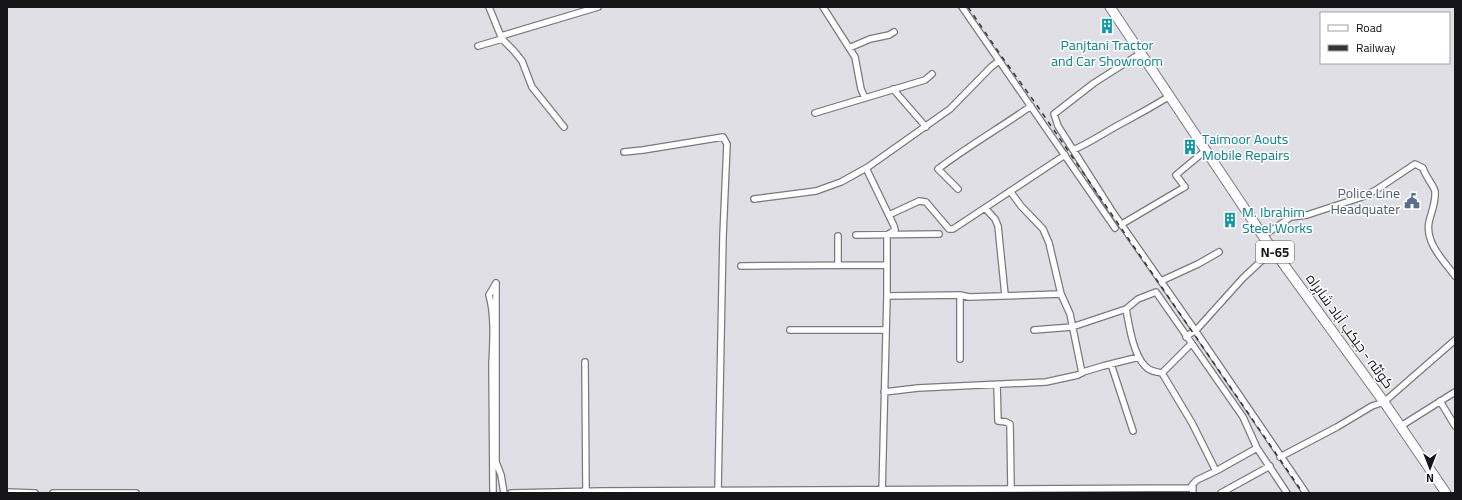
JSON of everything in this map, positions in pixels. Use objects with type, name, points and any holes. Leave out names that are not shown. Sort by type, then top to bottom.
[{"type":"highway","name":"کوئٹہ - جیکب آباد شاہراہ","points":[[1110,7],[1263,236],[1384,402],[1446,493]]},
{"type":"street","points":[[490,7],[501,38],[520,58],[532,88],[564,126]]},
{"type":"street","points":[[478,46],[598,7]]},
{"type":"street","points":[[823,7],[855,57],[861,89],[865,98]]},
{"type":"street","points":[[962,7],[1115,228]]},
{"type":"street","points":[[849,48],[870,39],[889,35],[894,32]]},
{"type":"street","points":[[1141,53],[1094,83],[1054,114],[1058,126],[1122,224],[1306,493]]},
{"type":"street","points":[[754,199],[816,191],[841,182],[866,168],[950,109],[990,67],[1000,61]]},
{"type":"street","points":[[815,113],[925,80],[932,74]]},
{"type":"street","points":[[893,89],[926,127]]},
{"type":"street","points":[[1073,150],[1090,142],[1125,121],[1147,111],[1170,96]]},
{"type":"street","points":[[958,189],[938,169],[961,151],[1001,127],[1031,106]]},
{"type":"street","points":[[624,152],[723,137],[727,144],[723,236],[718,490]]},
{"type":"street","points":[[1122,224],[1185,187],[1176,175],[1206,150]]},
{"type":"street","points":[[889,214],[919,201],[926,202],[949,229],[953,229],[1065,155]]},
{"type":"street","points":[[1263,236],[1291,217],[1307,214],[1362,197],[1376,190],[1415,164],[1422,168],[1425,176],[1435,190],[1429,223],[1430,237],[1435,250],[1455,276]]},
{"type":"street","points":[[866,168],[889,214],[895,230],[887,235]]},
{"type":"street","points":[[1010,191],[1021,206],[1043,229],[1049,243],[1061,294],[1070,314],[1082,373]]},
{"type":"street","points":[[985,208],[995,219],[998,226],[1005,295]]},
{"type":"street","points":[[856,235],[939,234]]},
{"type":"street","points":[[882,491],[887,235]]},
{"type":"street","points":[[838,236],[838,266]]},
{"type":"street","points":[[1186,337],[1195,330],[1243,278],[1273,250]]},
{"type":"street","points":[[1161,281],[1198,264],[1219,252]]},
{"type":"street","points":[[741,266],[887,266]]},
{"type":"street","points":[[493,493],[493,350],[491,304],[488,295],[496,283],[496,462],[501,475],[504,493]]},
{"type":"street","points":[[1034,330],[1072,327],[1126,309],[1138,299],[1156,292],[1243,418],[1257,448],[1287,493]]},
{"type":"street","points":[[887,296],[960,295],[969,297],[1061,294]]},
{"type":"street","points":[[960,295],[960,358]]},
{"type":"street","points":[[1126,309],[1129,327],[1139,358],[1144,366],[1152,371],[1162,374],[1192,423],[1216,470]]},
{"type":"street","points":[[790,330],[886,330]]},
{"type":"street","points":[[1280,457],[1337,427],[1372,406],[1384,402],[1455,340]]},
{"type":"street","points":[[1162,374],[1191,344]]},
{"type":"street","points":[[884,392],[918,388],[1046,382],[1078,375],[1111,364],[1139,358]]},
{"type":"street","points":[[585,362],[586,491]]},
{"type":"street","points":[[1111,364],[1133,431]]},
{"type":"street","points":[[997,385],[998,421],[1010,424],[1011,488]]},
{"type":"street","points":[[1401,426],[1455,392]]},
{"type":"street","points":[[1440,401],[1455,426]]},
{"type":"street","points":[[511,493],[718,490],[933,491],[1011,488],[1022,491],[1193,490],[1192,485],[1197,480],[1257,448]]},
{"type":"street","points":[[1221,493],[1270,466]]},
{"type":"street","points":[[7,492],[35,493]]},
{"type":"street","points":[[53,493],[136,493]]},
{"type":"railway","points":[[968,7],[1303,493]]},
{"type":"place","name":"Panjtani Tractor and Car Showroom","points":[[1107,26]]},
{"type":"place","name":"Taimoor Aouts Mobile Repairs","points":[[1190,147]]},
{"type":"place","name":"Police Line Headquater","points":[[1412,201]]},
{"type":"place","name":"M. Ibrahim Steel Works","points":[[1230,220]]}]
